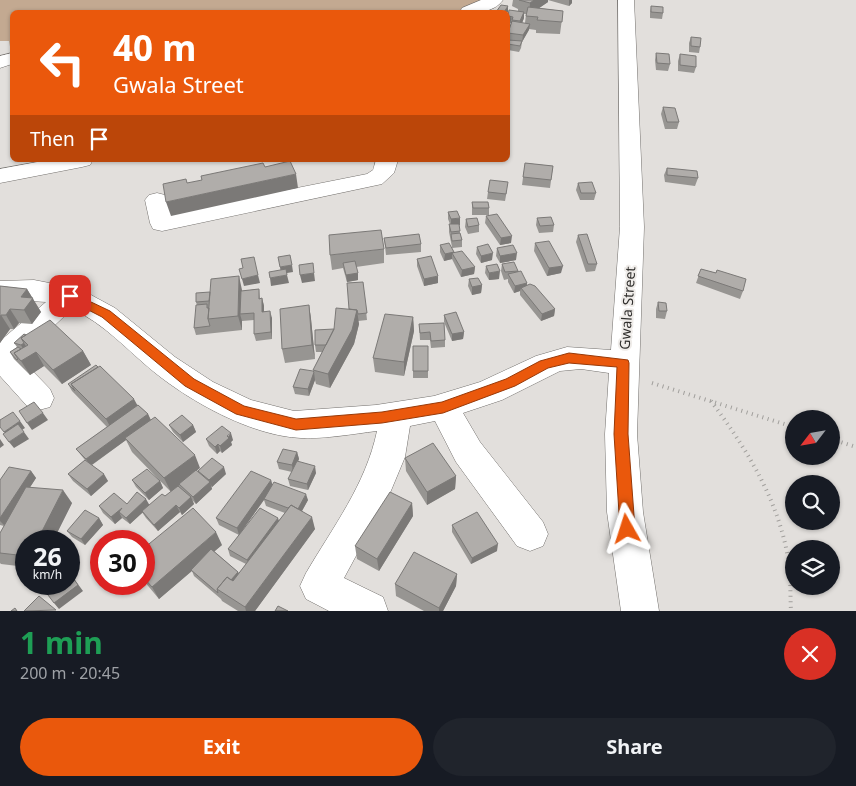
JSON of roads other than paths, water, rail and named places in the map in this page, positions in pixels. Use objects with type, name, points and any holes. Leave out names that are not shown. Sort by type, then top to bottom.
[{"type":"street","points":[[472,10],[495,0]]},
{"type":"street","name":"Gwala Street","points":[[0,290],[39,289],[70,296],[106,314],[190,383],[241,410],[296,424],[396,416],[443,407],[510,383],[544,364],[569,358],[623,363],[630,287],[632,227],[626,0]]},
{"type":"street","points":[[0,176],[72,162]]},
{"type":"street","points":[[157,200],[162,223],[374,179],[383,173],[386,162]]},
{"type":"street","points":[[39,398],[6,363],[4,358],[10,349],[70,296]]},
{"type":"street","points":[[623,363],[621,434],[625,512],[640,611]]},
{"type":"street","points":[[443,407],[468,452],[530,534]]},
{"type":"street","points":[[369,611],[319,586],[373,493],[388,457],[396,416]]}]
